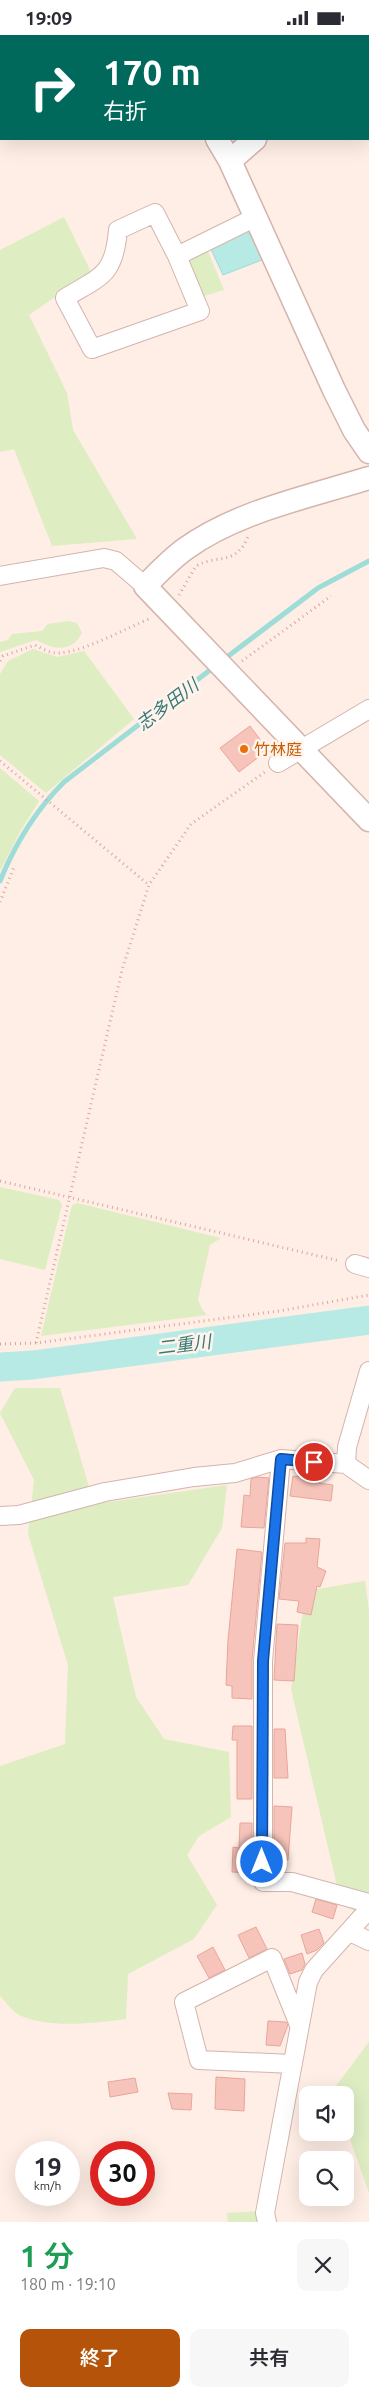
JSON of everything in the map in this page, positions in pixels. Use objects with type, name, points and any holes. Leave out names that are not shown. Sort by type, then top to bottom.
[{"type":"street","points":[[218,140],[230,161],[254,218],[340,403],[369,452]]},
{"type":"street","points":[[230,161],[254,140]]},
{"type":"street","points":[[155,213],[176,256],[200,311],[92,349],[65,298],[99,277],[109,268],[116,253],[118,230],[155,213]]},
{"type":"street","points":[[176,256],[254,218]]},
{"type":"street","points":[[145,585],[185,549],[211,533],[251,515],[369,478]]},
{"type":"street","points":[[0,576],[104,558],[116,561],[145,585],[369,820]]},
{"type":"street","points":[[278,763],[303,750],[369,709]]},
{"type":"street","points":[[346,1464],[347,1447],[369,1371]]},
{"type":"street","points":[[281,1459],[263,1661],[262,1882],[292,1882],[369,1903]]},
{"type":"street","points":[[0,1516],[19,1515],[105,1492],[194,1477],[236,1473],[281,1459],[346,1464],[369,1480]]},
{"type":"street","points":[[267,2222],[265,2213],[308,1982],[314,1970],[369,1909]]},
{"type":"street","points":[[350,1932],[369,1941]]},
{"type":"street","points":[[293,2064],[199,2060],[184,2002],[272,1958],[299,2025]]},
{"type":"path","points":[[0,661],[3,656],[35,645],[51,653],[61,653],[81,647],[168,609],[196,565],[230,558],[238,553],[248,538],[251,515]]},
{"type":"path","points":[[221,664],[330,596]]},
{"type":"path","points":[[0,761],[149,885]]},
{"type":"path","points":[[36,1343],[122,970],[149,885],[192,824],[278,763]]},
{"type":"path","points":[[0,902],[14,867]]},
{"type":"path","points":[[0,1181],[362,1266]]},
{"type":"path","points":[[0,1345],[36,1343],[279,1311],[369,1295]]},
{"type":"green space","points":[[64,217],[91,272],[29,315],[67,393],[73,430],[137,539],[52,546],[14,449],[0,452],[0,250]]},
{"type":"green space","points":[[207,249],[224,290],[204,296],[190,262],[191,256]]},
{"type":"green space","points":[[69,621],[77,623],[82,633],[78,640],[67,647],[49,646],[36,640],[0,652],[0,642],[8,640],[12,634],[42,631],[48,624]]},
{"type":"green space","points":[[33,649],[57,657],[84,651],[134,719],[46,793],[0,755],[0,674],[8,661]]},
{"type":"green space","points":[[0,768],[39,801],[21,830],[0,871]]},
{"type":"green space","points":[[0,1187],[59,1200],[62,1205],[45,1270],[0,1259]]},
{"type":"green space","points":[[77,1203],[221,1238],[210,1245],[198,1300],[207,1315],[41,1336],[72,1205]]},
{"type":"green space","points":[[15,1388],[60,1388],[94,1504],[227,1485],[222,1528],[188,1585],[113,1597],[136,1697],[164,1739],[229,1752],[231,1817],[199,1836],[187,1855],[217,1905],[194,1939],[128,1974],[126,2019],[72,2024],[44,2022],[19,2015],[0,1996],[0,1766],[65,1744],[68,1665],[28,1534],[34,1480],[0,1413]]},
{"type":"green space","points":[[365,1581],[369,1611],[369,1921],[341,1903],[291,1689],[306,1591]]},
{"type":"green space","points":[[369,2042],[369,2193],[351,2141],[354,2141],[354,2086],[336,2086]]},
{"type":"green space","points":[[261,2211],[262,2222],[228,2222],[227,2213]]},
{"type":"water","points":[[245,232],[258,237],[267,258],[223,275],[210,247]]},
{"type":"building","points":[[250,726],[268,750],[239,772],[220,748]]},
{"type":"building","points":[[293,1476],[312,1478],[312,1482],[333,1485],[331,1501],[290,1496]]},
{"type":"building","points":[[257,1477],[269,1478],[264,1528],[241,1527],[244,1495],[250,1496],[251,1479]]},
{"type":"building","points":[[306,1538],[320,1539],[317,1567],[326,1571],[320,1587],[317,1586],[311,1615],[297,1612],[299,1601],[279,1599],[285,1543],[306,1543]]},
{"type":"building","points":[[237,1549],[262,1552],[252,1660],[252,1699],[232,1698],[232,1686],[226,1685],[228,1640]]},
{"type":"building","points":[[277,1624],[298,1625],[294,1681],[274,1680]]},
{"type":"building","points":[[233,1726],[252,1726],[252,1799],[237,1799],[237,1740],[232,1740]]},
{"type":"building","points":[[274,1729],[285,1729],[288,1778],[274,1778]]},
{"type":"building","points":[[274,1806],[292,1807],[288,1860],[274,1860]]},
{"type":"building","points":[[240,1823],[252,1823],[252,1873],[232,1872],[233,1847],[239,1848]]},
{"type":"building","points":[[316,1899],[337,1905],[333,1919],[312,1912]]},
{"type":"building","points":[[256,1927],[267,1949],[249,1958],[238,1935]]},
{"type":"building","points":[[319,1929],[324,1943],[317,1950],[307,1954],[301,1935]]},
{"type":"building","points":[[213,1947],[225,1970],[209,1978],[197,1956]]},
{"type":"building","points":[[302,1953],[305,1964],[302,1970],[290,1974],[284,1959]]},
{"type":"building","points":[[268,2021],[286,2022],[288,2025],[280,2046],[266,2045]]},
{"type":"building","points":[[216,2077],[245,2079],[244,2111],[215,2109]]},
{"type":"building","points":[[135,2078],[138,2092],[110,2097],[108,2082]]},
{"type":"building","points":[[168,2093],[192,2094],[191,2110],[172,2109]]},
{"type":"waterway","name":"志多田川","points":[[223,660],[318,588],[369,561]]},
{"type":"waterway","name":"志多田川","points":[[0,881],[12,854],[27,828],[44,804],[64,782],[214,667]]},
{"type":"waterway","name":"二重川","points":[[0,1367],[33,1365],[369,1320]]},
{"type":"place","name":"竹林庭","points":[[244,749]]},
{"type":"route","points":[[262,1862],[263,1661],[281,1459],[314,1462]]}]
